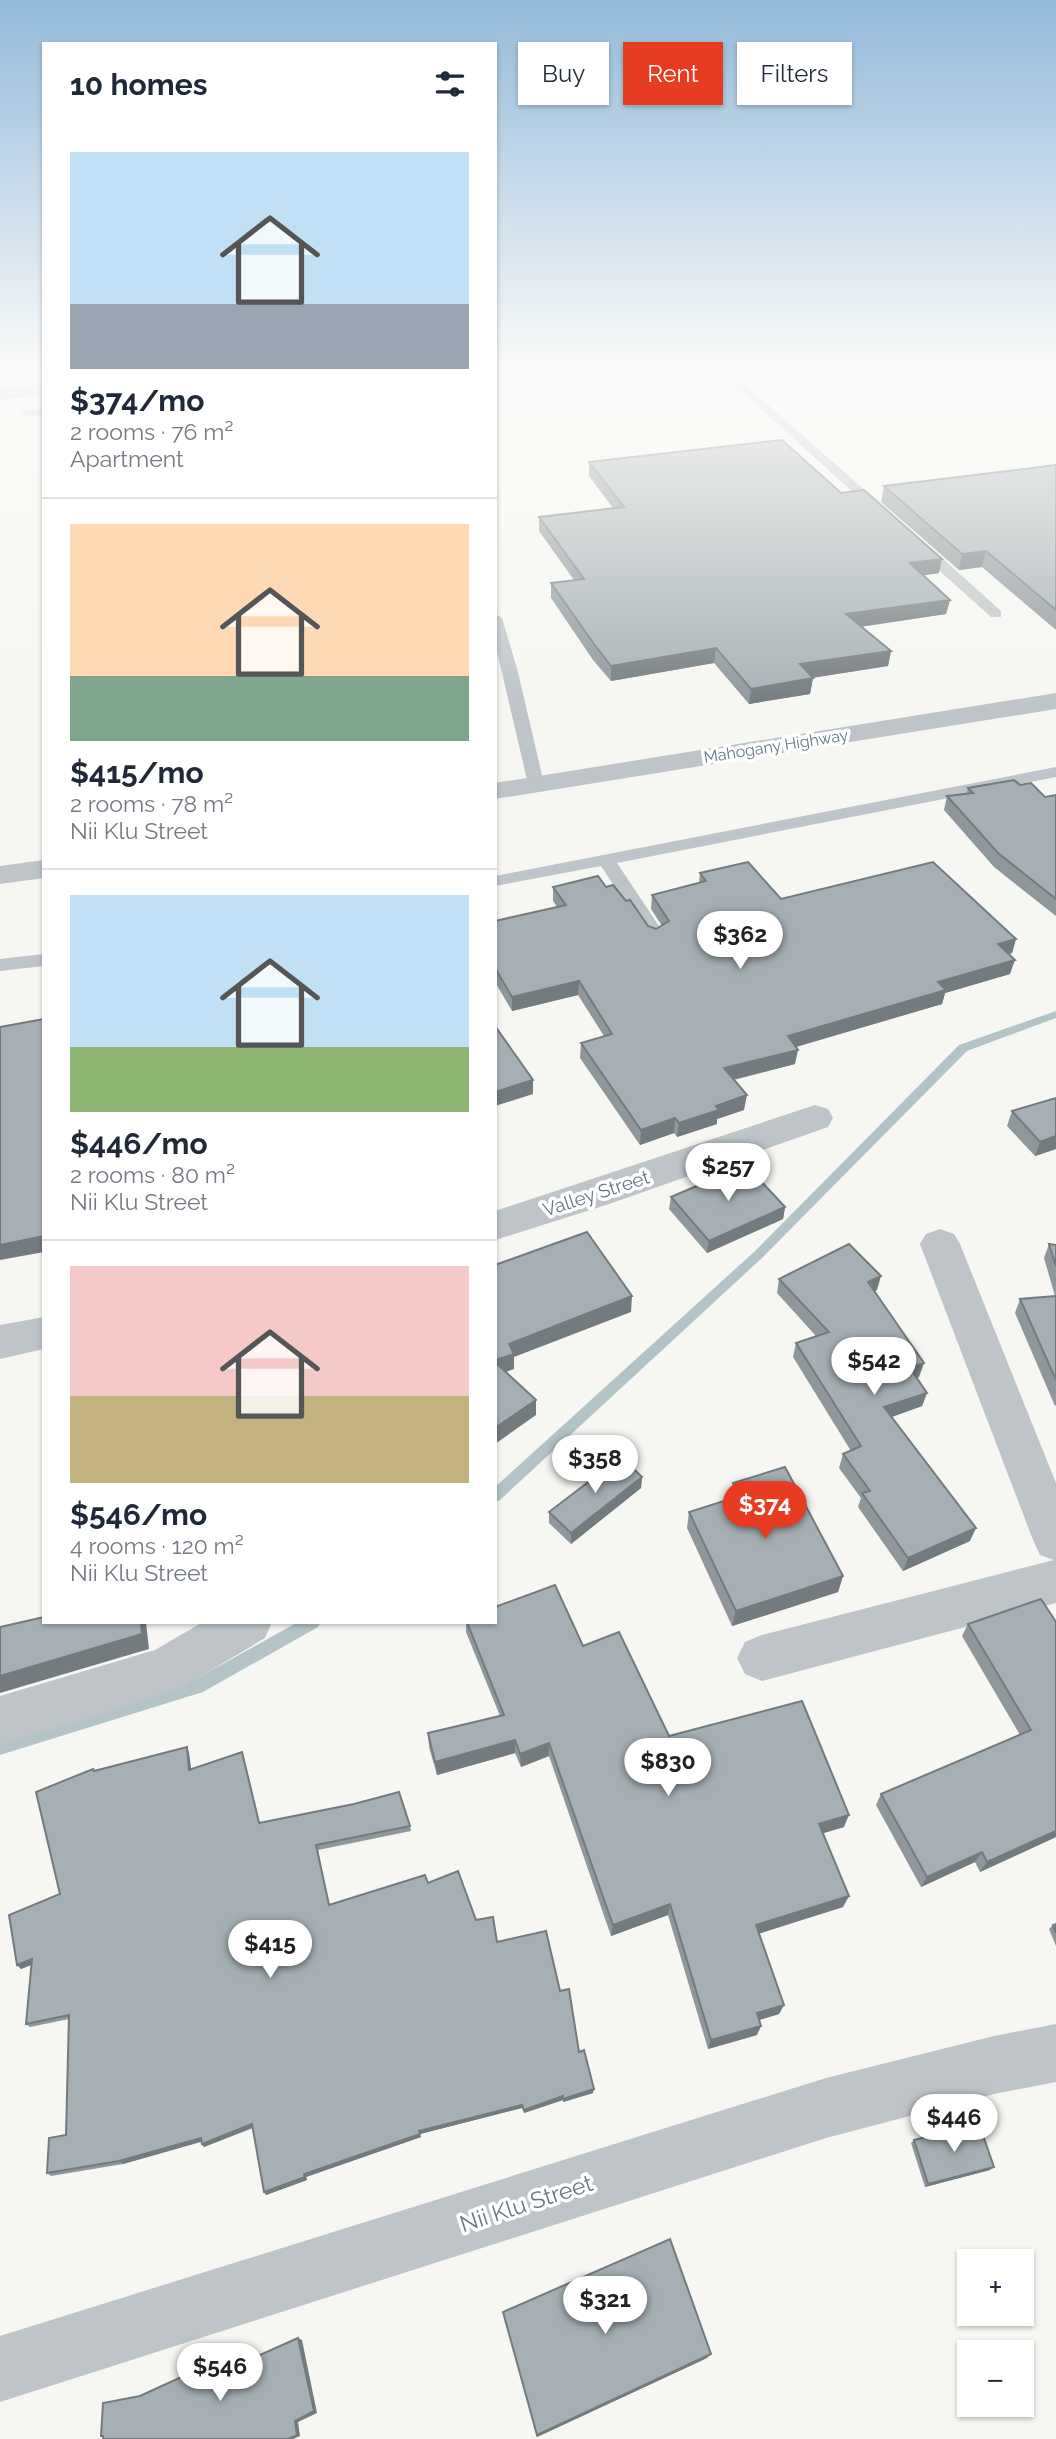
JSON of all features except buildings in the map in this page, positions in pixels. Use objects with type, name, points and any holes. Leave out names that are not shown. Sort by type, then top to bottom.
[{"type":"street","name":"Mahogany Highway","points":[[497,791],[1056,701]]},
{"type":"street","points":[[0,875],[42,869]]},
{"type":"street","name":"Valley Street","points":[[497,1225],[815,1118]]},
{"type":"street","points":[[940,1244],[1044,1478],[1056,1540]]},
{"type":"street","points":[[0,1342],[42,1333]]},
{"type":"street","points":[[762,1658],[1056,1581]]},
{"type":"street","points":[[0,1721],[166,1670],[245,1624]]},
{"type":"street","name":"Nii Klu Street","points":[[0,2369],[826,2108],[994,2065],[1056,2053]]},
{"type":"lane","points":[[852,485],[996,614]]},
{"type":"lane","points":[[497,625],[511,672],[536,784]]},
{"type":"lane","points":[[497,881],[1056,772]]},
{"type":"lane","points":[[606,860],[656,935]]},
{"type":"lane","points":[[0,965],[42,960]]},
{"type":"waterway","points":[[497,1494],[758,1255],[963,1048],[1056,1014]]},
{"type":"waterway","points":[[0,1747],[197,1687],[309,1624]]}]
